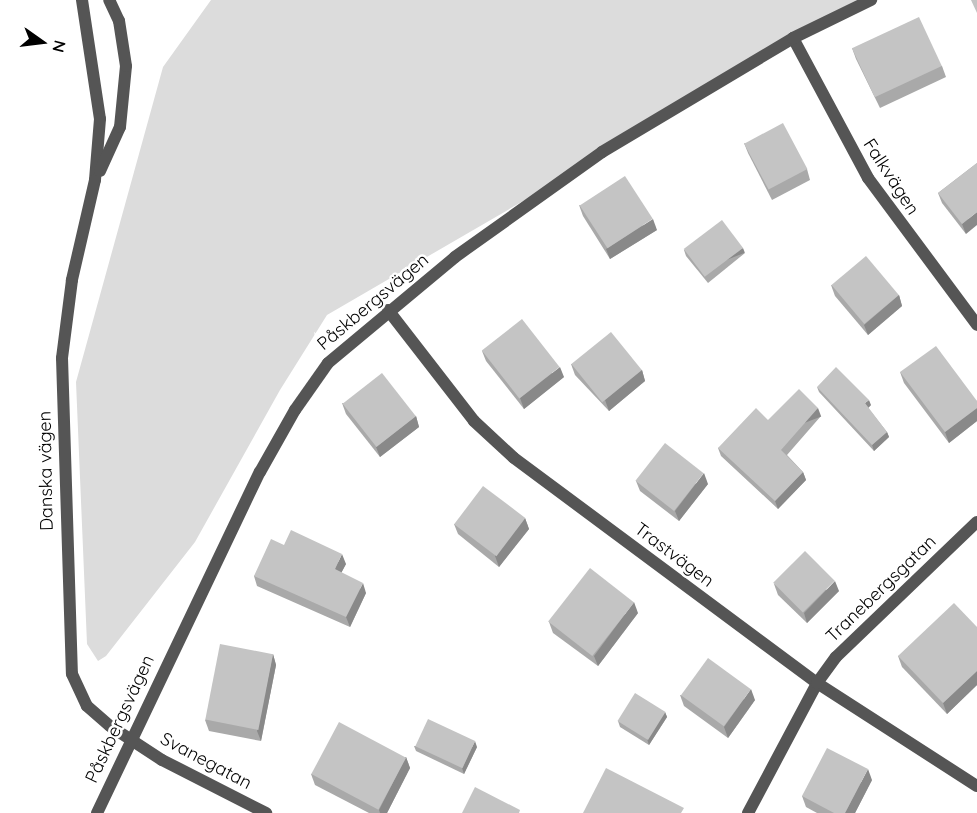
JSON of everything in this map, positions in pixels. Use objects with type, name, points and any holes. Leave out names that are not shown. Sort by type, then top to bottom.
[{"type":"street","name":"Danska vägen","points":[[82,0],[100,119],[95,180],[72,280],[62,358],[72,674],[87,706],[130,738]]},
{"type":"street","name":"Danska vägen","points":[[95,180],[120,127],[124,101],[126,66],[118,21],[109,0]]},
{"type":"street","name":"Påskbergsvägen","points":[[97,813],[130,738],[260,472],[295,410],[328,363],[388,310],[523,205],[602,152],[793,39],[871,0]]},
{"type":"street","name":"Falkvägen","points":[[793,39],[868,178],[977,325]]},
{"type":"street","name":"Trastvägen","points":[[388,310],[492,440],[817,683],[977,786]]},
{"type":"street","name":"Tranebergsgatan","points":[[748,813],[817,683],[858,632],[977,522]]},
{"type":"street","name":"Svanegatan","points":[[130,738],[162,760],[266,813]]},
{"type":"shaded area","points":[[211,0],[869,0],[327,315],[280,390],[195,542],[106,656],[98,661],[87,644],[76,382],[163,67]]},
{"type":"building","points":[[971,0],[977,0],[977,13]]},
{"type":"building","points":[[919,17],[942,66],[875,97],[852,48]]},
{"type":"building","points":[[783,123],[807,169],[769,190],[744,144]]},
{"type":"building","points":[[977,163],[977,212],[962,224],[938,193]]},
{"type":"building","points":[[625,176],[653,219],[607,248],[580,205]]},
{"type":"building","points":[[722,220],[743,248],[705,277],[684,249]]},
{"type":"building","points":[[866,256],[899,295],[864,324],[832,285]]},
{"type":"building","points":[[522,319],[560,367],[519,398],[482,350]]},
{"type":"building","points":[[611,332],[642,370],[602,402],[571,364]]},
{"type":"building","points":[[936,346],[977,401],[977,408],[945,432],[900,372]]},
{"type":"building","points":[[836,367],[869,400],[865,403],[887,432],[872,445],[817,387]]},
{"type":"building","points":[[382,373],[416,416],[376,447],[343,404]]},
{"type":"building","points":[[799,389],[818,408],[781,450],[803,472],[775,501],[718,448],[756,408],[768,420]]},
{"type":"building","points":[[665,443],[704,473],[674,511],[635,481]]},
{"type":"building","points":[[483,486],[525,518],[496,556],[454,524]]},
{"type":"building","points":[[291,530],[342,554],[335,569],[363,583],[346,617],[254,576],[271,539],[284,545]]},
{"type":"building","points":[[805,551],[835,581],[803,613],[773,583]]},
{"type":"building","points":[[590,568],[634,602],[592,656],[548,622]]},
{"type":"building","points":[[954,603],[977,627],[977,671],[943,703],[898,656]]},
{"type":"building","points":[[220,644],[273,654],[258,730],[205,720]]},
{"type":"building","points":[[708,658],[751,689],[724,726],[681,695]]},
{"type":"building","points":[[635,693],[666,712],[648,740],[618,721]]},
{"type":"building","points":[[428,719],[475,741],[462,768],[415,746]]},
{"type":"building","points":[[339,722],[406,758],[378,810],[311,774]]},
{"type":"building","points":[[827,748],[868,769],[845,813],[834,813],[802,796]]},
{"type":"building","points":[[606,768],[684,808],[681,813],[583,813]]},
{"type":"building","points":[[475,787],[520,810],[519,813],[462,813]]}]
